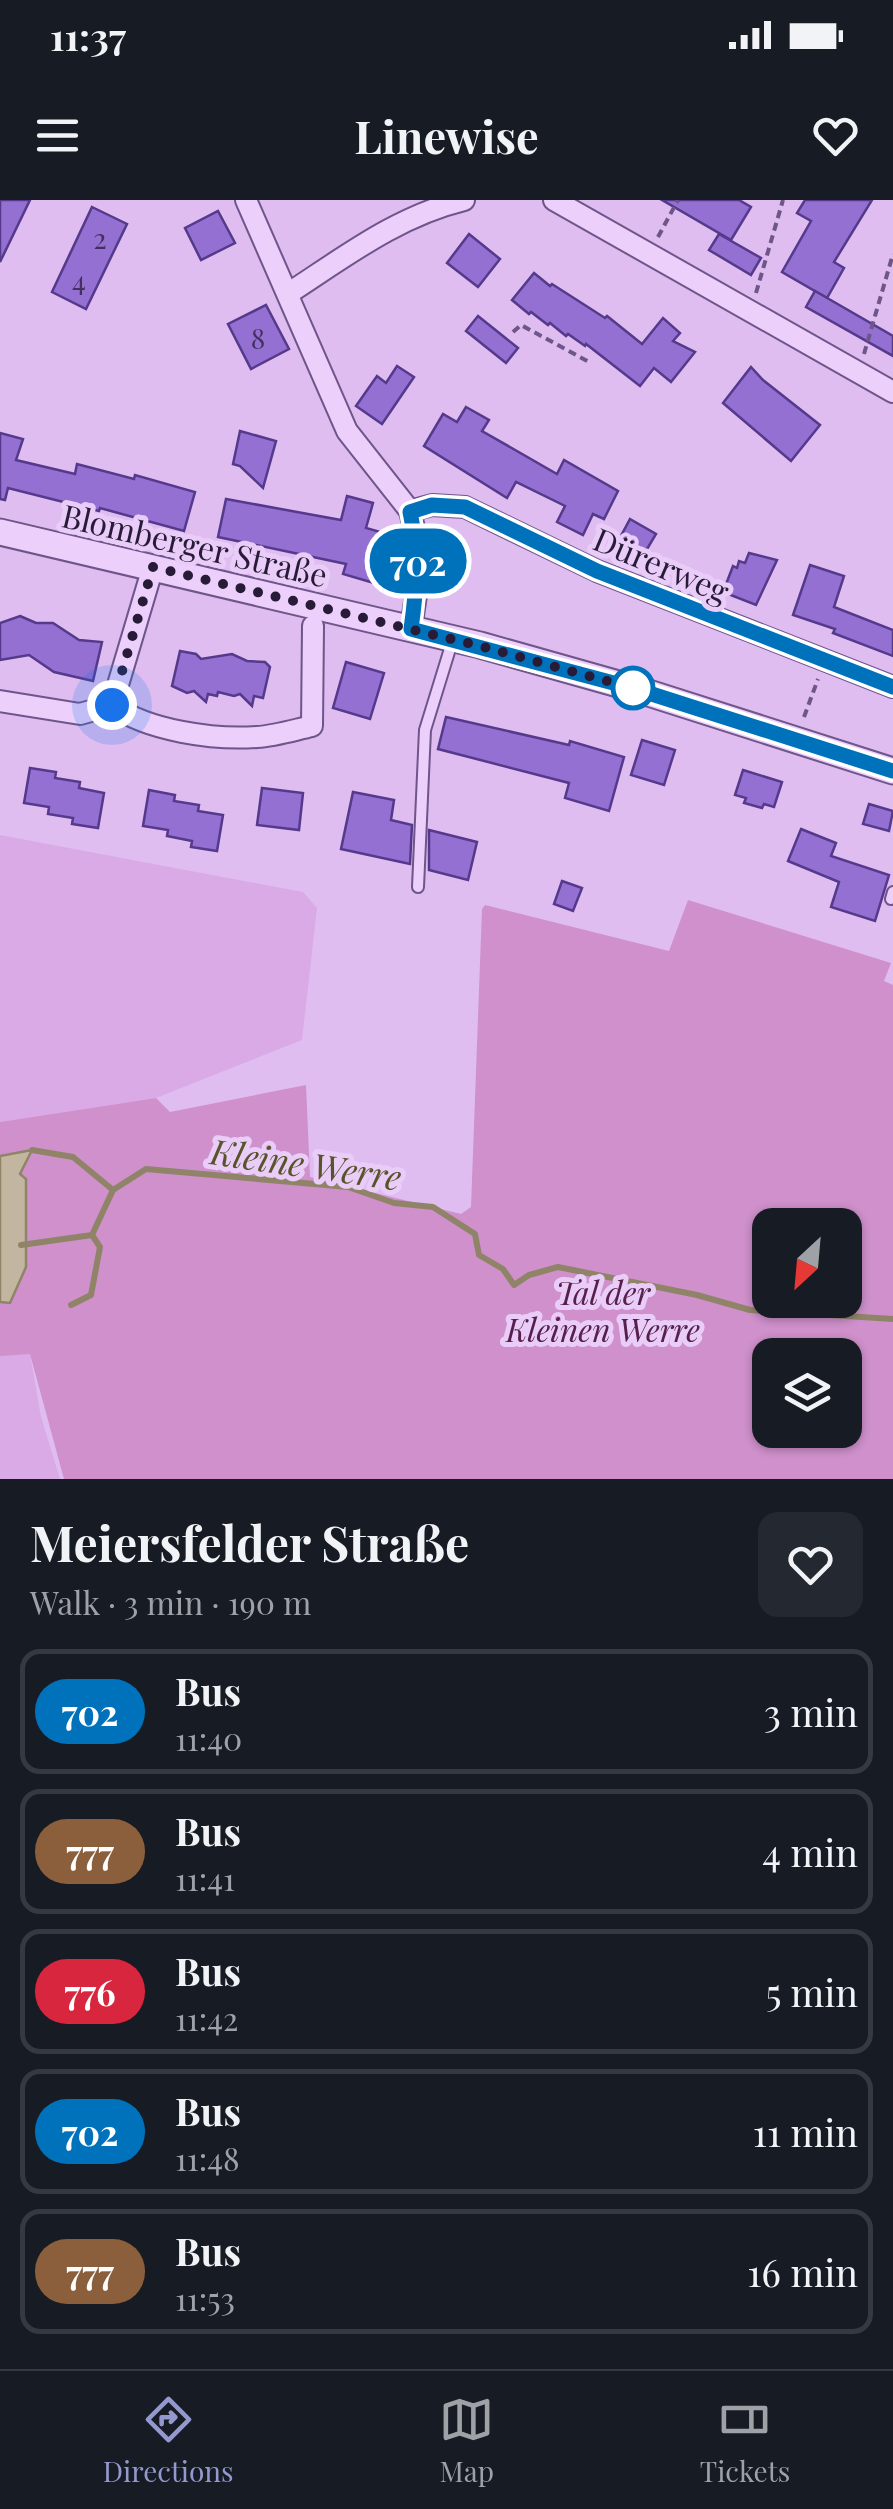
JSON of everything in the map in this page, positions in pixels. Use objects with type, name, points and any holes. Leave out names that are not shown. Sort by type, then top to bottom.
[{"type":"street","points":[[246,200],[348,431],[410,512],[418,545],[411,629]]},
{"type":"street","points":[[290,293],[396,224],[464,200]]},
{"type":"street","points":[[555,200],[893,392]]},
{"type":"street","name":"Dürerweg","points":[[410,512],[432,505],[465,507],[597,571],[893,686]]},
{"type":"street","name":"Blomberger Straße","points":[[0,532],[453,639],[636,689],[893,771]]},
{"type":"street","points":[[112,705],[153,567]]},
{"type":"street","points":[[112,705],[129,718],[150,724],[226,737],[261,737],[312,726],[313,626]]},
{"type":"street","points":[[0,701],[80,714],[112,705]]},
{"type":"lane","points":[[418,887],[424,730],[453,639]]},
{"type":"path","points":[[649,254],[678,200]]},
{"type":"path","points":[[751,312],[783,200]]},
{"type":"path","points":[[858,373],[893,254]]},
{"type":"path","points":[[512,332],[521,325],[591,363]]},
{"type":"path","points":[[797,739],[824,660]]},
{"type":"shaded area","points":[[0,835],[303,892],[317,908],[302,1040],[156,1098],[0,1122]]},
{"type":"shaded area","points":[[32,1150],[20,1174],[26,1179],[26,1267],[10,1303],[0,1302],[0,1156]]},
{"type":"shaded area","points":[[30,1354],[41,1417],[60,1479],[0,1479],[0,1355]]},
{"type":"green space","name":"Tal der Kleinen Werre","points":[[688,900],[891,963],[884,981],[893,985],[893,1479],[64,1479],[30,1354],[0,1356],[0,1122],[156,1098],[170,1112],[306,1085],[310,1177],[461,1214],[471,1207],[485,905],[669,951]]},
{"type":"building","points":[[0,200],[30,200],[0,262]]},
{"type":"building","points":[[662,200],[739,200],[751,207],[731,240]]},
{"type":"building","points":[[805,200],[872,200],[834,262],[844,268],[827,298],[782,272],[811,221],[797,213]]},
{"type":"building","points":[[92,207],[127,224],[86,309],[52,292]]},
{"type":"building","points":[[218,211],[235,243],[201,260],[185,228]]},
{"type":"building","points":[[469,234],[500,259],[478,287],[447,263]]},
{"type":"building","points":[[719,234],[761,258],[751,275],[709,250]]},
{"type":"building","points":[[534,273],[550,286],[607,316],[642,344],[663,318],[680,333],[673,341],[695,352],[671,382],[654,368],[640,386],[586,344],[529,314],[512,300]]},
{"type":"building","points":[[815,291],[893,336],[893,356],[806,307]]},
{"type":"building","points":[[266,305],[289,349],[251,369],[228,324]]},
{"type":"building","points":[[478,316],[518,348],[506,363],[466,331]]},
{"type":"building","points":[[397,366],[414,377],[382,424],[356,406],[377,376],[386,383]]},
{"type":"building","points":[[751,367],[820,425],[791,461],[723,403]]},
{"type":"building","points":[[466,407],[489,420],[482,431],[557,474],[564,460],[618,491],[604,519],[593,514],[583,535],[557,522],[565,506],[516,482],[507,498],[424,446],[443,414],[457,422]]},
{"type":"building","points":[[240,431],[276,441],[263,488],[233,464]]},
{"type":"building","points":[[0,433],[23,439],[16,460],[75,474],[77,464],[195,492],[184,531],[8,488],[5,500],[0,499]]},
{"type":"building","points":[[347,496],[373,503],[366,528],[391,535],[377,584],[343,574],[346,564],[218,537],[226,499],[341,520]]},
{"type":"building","points":[[630,519],[656,534],[640,561],[615,547]]},
{"type":"building","points":[[749,553],[777,560],[756,605],[723,592],[733,566],[737,568],[739,561],[745,563]]},
{"type":"building","points":[[810,565],[844,576],[834,607],[893,630],[893,656],[793,615]]},
{"type":"building","points":[[20,616],[36,623],[53,623],[79,640],[102,642],[93,681],[54,672],[29,655],[0,660],[0,623]]},
{"type":"building","points":[[180,651],[201,659],[232,654],[247,661],[265,662],[270,667],[263,698],[254,696],[252,706],[240,694],[218,692],[217,696],[208,694],[206,702],[194,691],[187,693],[172,686]]},
{"type":"building","points":[[346,662],[384,673],[370,719],[333,708]]},
{"type":"building","points":[[446,717],[569,745],[570,741],[624,757],[609,811],[565,798],[569,783],[438,749]]},
{"type":"building","points":[[642,740],[675,750],[664,785],[631,775]]},
{"type":"building","points":[[30,768],[56,772],[55,778],[80,782],[79,788],[104,793],[98,828],[72,824],[73,818],[48,814],[49,807],[24,803]]},
{"type":"building","points":[[743,770],[782,782],[774,807],[744,803],[746,798],[735,795]]},
{"type":"building","points":[[262,788],[303,793],[299,830],[257,825]]},
{"type":"building","points":[[149,790],[175,795],[174,801],[199,805],[198,811],[223,815],[217,851],[191,847],[192,841],[167,836],[168,830],[143,826]]},
{"type":"building","points":[[353,792],[394,800],[391,820],[412,825],[410,864],[341,849]]},
{"type":"building","points":[[869,804],[893,811],[889,831],[863,824]]},
{"type":"building","points":[[801,829],[836,843],[831,856],[889,875],[875,921],[831,907],[839,882],[788,861]]},
{"type":"building","points":[[429,830],[477,842],[468,880],[429,870]]},
{"type":"building","points":[[562,881],[582,888],[573,911],[554,904]]},
{"type":"waterway","points":[[32,1150],[73,1157],[113,1190]]},
{"type":"waterway","name":"Kleine Werre","points":[[21,1245],[92,1235],[113,1190],[146,1169],[348,1187],[394,1203],[433,1207],[475,1234],[479,1255],[503,1269],[514,1285],[529,1275],[558,1267],[697,1295],[750,1310],[893,1319]]},
{"type":"waterway","points":[[71,1305],[91,1295],[100,1247],[92,1235]]},
{"type":"bus line","name":"702","points":[[893,687],[597,571],[465,507],[432,505],[410,512],[418,545],[411,629],[636,689],[893,771]]},
{"type":"route","points":[[112,705],[153,567],[480,646],[636,689],[633,688]]}]
